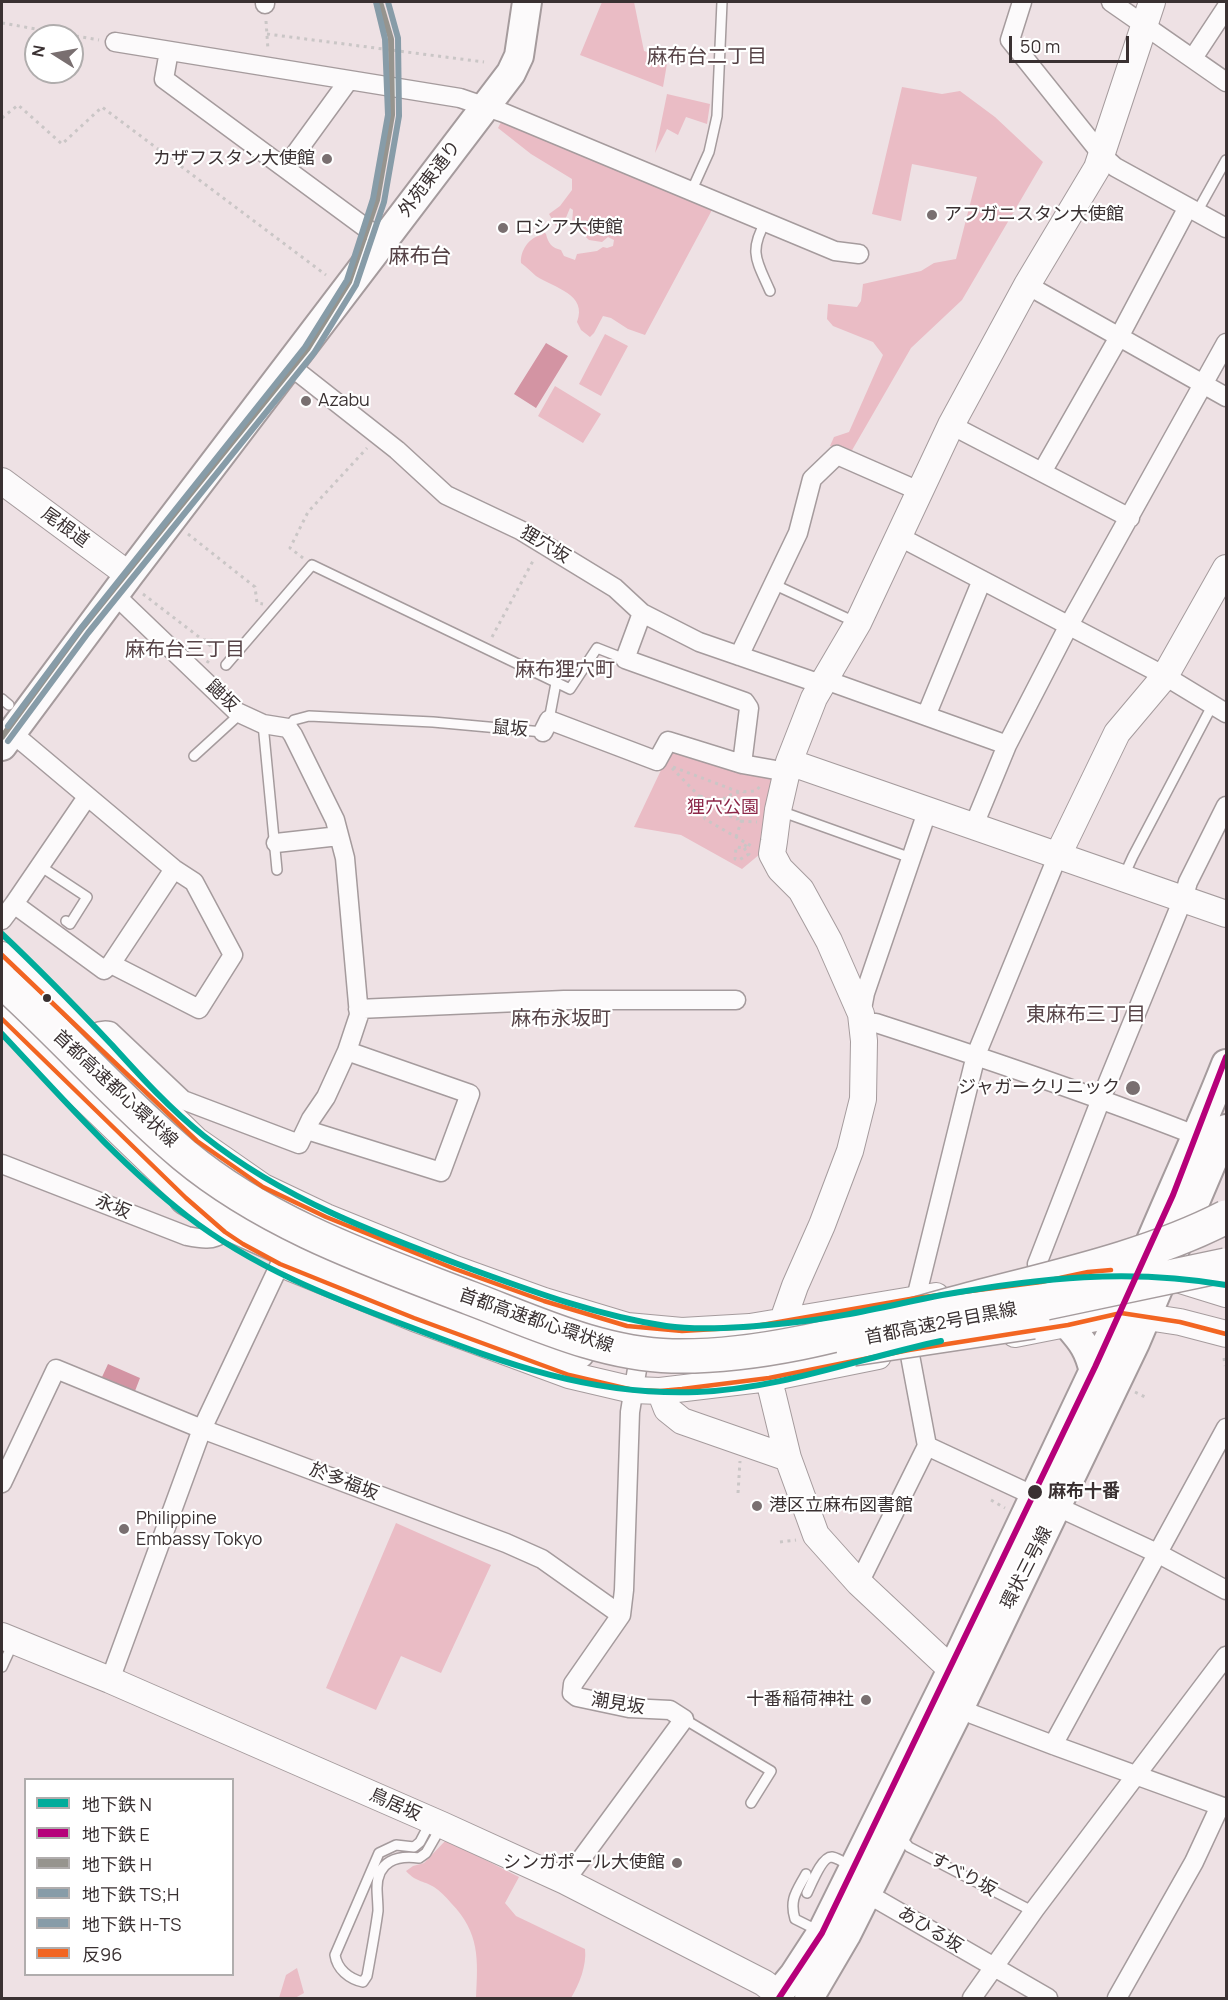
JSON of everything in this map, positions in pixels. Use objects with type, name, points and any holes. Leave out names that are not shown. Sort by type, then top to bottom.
[{"type":"highway","name":"首都高速都心環状線","points":[[2,981],[130,1106],[185,1155],[214,1177],[271,1213],[343,1248],[557,1331],[611,1349],[648,1341],[677,1356],[736,1352],[842,1334],[1093,1266],[1195,1232],[1227,1217]]},
{"type":"highway","name":"首都高速都心環状線","points":[[124,1111],[182,1163],[210,1183],[338,1262],[554,1340],[610,1357],[651,1364],[738,1363],[785,1356],[884,1332],[1095,1274],[1194,1241],[1227,1226]]},
{"type":"highway","points":[[186,1198],[250,1234],[338,1262]]},
{"type":"highway","name":"首都高速2号目黒線","points":[[648,1341],[685,1357],[724,1357],[802,1350],[848,1343],[1227,1265]]},
{"type":"highway","name":"首都高速2号目黒線","points":[[738,1363],[783,1360],[1024,1324],[1227,1284]]},
{"type":"main road","name":"外苑東通り","points":[[5,719],[125,582],[289,365],[477,104],[501,48],[509,2]]},
{"type":"main road","name":"外苑東通り","points":[[125,582],[370,231],[477,104],[511,73],[519,56],[527,2]]},
{"type":"main road","name":"環状三号線","points":[[809,1998],[834,1934],[860,1881],[952,1670],[1046,1503],[1215,1137],[1227,1064]]},
{"type":"main road","name":"環状三号線","points":[[860,1881],[897,1831],[960,1707],[1046,1503],[1094,1372],[1134,1315]]},
{"type":"main road","points":[[1068,1325],[1085,1344],[1091,1356],[1094,1372]]},
{"type":"main road","name":"環状三号線","points":[[779,1997],[834,1934]]},
{"type":"street","points":[[1022,2],[1010,40],[1102,156],[1115,167],[1227,228]]},
{"type":"street","points":[[1111,2],[1148,13],[1193,58],[1227,82]]},
{"type":"street","points":[[1193,58],[1226,10]]},
{"type":"street","points":[[1117,1998],[1223,1807],[1053,1745],[972,1714],[960,1707],[952,1670],[859,1583],[816,1535],[788,1458],[770,1378],[782,1323],[795,1286],[822,1225],[850,1151],[863,1100],[864,1041],[861,1019],[829,941],[801,890],[780,869],[772,852],[768,807],[788,767],[814,698],[858,623],[951,425],[1027,285],[1097,168],[1148,13]]},
{"type":"street","points":[[115,42],[349,80],[477,104],[835,250],[859,254]]},
{"type":"street","points":[[169,51],[164,79],[370,231]]},
{"type":"street","points":[[285,168],[349,80]]},
{"type":"street","points":[[1042,472],[1193,209]]},
{"type":"street","points":[[1027,285],[1227,397]]},
{"type":"street","points":[[974,825],[1007,746],[1069,625],[1227,343]]},
{"type":"street","name":"狸穴坂","points":[[289,365],[378,435],[446,495],[520,530],[615,588],[642,613],[699,642],[803,678],[834,682],[1007,746]]},
{"type":"street","points":[[951,425],[1130,518]]},
{"type":"street","points":[[739,656],[798,533],[812,479],[837,455],[919,491]]},
{"type":"street","name":"尾根道","points":[[2,481],[125,582]]},
{"type":"street","points":[[898,536],[1165,676],[1220,708]]},
{"type":"street","points":[[916,1298],[976,1055],[1058,855],[1117,733],[1165,676],[1227,568]]},
{"type":"street","points":[[926,716],[982,580]]},
{"type":"street","name":"鼬坂","points":[[125,582],[240,714],[263,724],[288,728]]},
{"type":"street","points":[[642,613],[625,659],[745,702],[749,708],[742,764],[788,767],[928,809],[1227,914]]},
{"type":"street","points":[[5,719],[87,797],[174,869],[194,882],[233,955],[199,1009],[111,964]]},
{"type":"street","name":"鼠坂","points":[[546,726],[657,761],[668,741],[742,764]]},
{"type":"street","points":[[55,1070],[88,1036],[103,1030],[110,1031],[183,1100],[300,1144],[326,1098],[347,1051],[359,1015],[345,858],[335,820],[288,728]]},
{"type":"street","points":[[2,920],[87,797]]},
{"type":"street","points":[[1041,1282],[1037,1264],[1101,1099],[1188,882],[1227,806]]},
{"type":"street","points":[[861,1019],[865,993],[928,809]]},
{"type":"street","points":[[276,843],[339,836]]},
{"type":"street","points":[[14,904],[104,970],[111,964],[174,869]]},
{"type":"street","points":[[2,955],[196,1141],[262,1187],[326,1217],[455,1269],[544,1301],[627,1326],[648,1341]]},
{"type":"street","points":[[358,1009],[564,1000],[736,1000]]},
{"type":"street","points":[[2,1018],[186,1198],[225,1232],[280,1264],[414,1318],[569,1375],[633,1390],[660,1391],[770,1378],[909,1350],[1134,1315],[1180,1323],[1226,1346]]},
{"type":"street","points":[[861,1019],[976,1055],[1215,1137]]},
{"type":"street","points":[[307,1130],[441,1172],[470,1094],[347,1051]]},
{"type":"street","name":"永坂","points":[[2,1166],[187,1236],[203,1240],[217,1237],[225,1232]]},
{"type":"street","points":[[110,1680],[202,1429],[280,1264]]},
{"type":"street","points":[[648,1341],[682,1331],[782,1323],[916,1298],[1123,1269],[1151,1273],[1227,1294]]},
{"type":"street","points":[[621,1615],[624,1590],[630,1412],[633,1390],[648,1341]]},
{"type":"street","points":[[859,1583],[927,1446],[909,1350]]},
{"type":"street","name":"於多福坂","points":[[2,1483],[56,1369],[202,1429],[515,1547],[542,1559],[621,1615]]},
{"type":"street","points":[[660,1391],[667,1409],[682,1421],[788,1458]]},
{"type":"street","points":[[1053,1745],[1227,1428]]},
{"type":"street","points":[[927,1446],[1159,1554],[1227,1590]]},
{"type":"street","name":"潮見坂","points":[[621,1615],[573,1684],[572,1693],[577,1697],[629,1708],[670,1710],[684,1719]]},
{"type":"street","name":"鳥居坂","points":[[8,1639],[110,1680],[565,1881],[764,1983],[779,1997]]},
{"type":"street","points":[[972,1998],[1034,1912],[1226,1658]]},
{"type":"street","points":[[565,1881],[684,1719]]},
{"type":"street","name":"あひる坂","points":[[860,1881],[994,1968],[1048,1998]]},
{"type":"lane","points":[[691,192],[709,152],[717,116],[722,2]]},
{"type":"lane","points":[[1193,209],[1227,160]]},
{"type":"lane","points":[[766,221],[757,237],[755,252],[770,291]]},
{"type":"lane","points":[[226,665],[312,565],[570,689],[597,648],[625,659]]},
{"type":"lane","points":[[773,584],[858,623]]},
{"type":"lane","points":[[546,726],[556,683]]},
{"type":"lane","points":[[1124,878],[1133,856],[1220,708]]},
{"type":"lane","points":[[194,756],[240,714]]},
{"type":"lane","name":"鼠坂","points":[[288,728],[294,720],[309,716],[546,726]]},
{"type":"lane","points":[[263,724],[277,870]]},
{"type":"lane","points":[[768,807],[911,858]]},
{"type":"lane","points":[[40,866],[87,897],[70,924],[66,921]]},
{"type":"lane","points":[[2,1668],[8,1639]]},
{"type":"lane","points":[[684,1719],[771,1771],[751,1803]]},
{"type":"lane","points":[[437,1823],[426,1853],[419,1858],[402,1856],[388,1862],[380,1873],[376,1885],[378,1908],[367,1976],[363,1982],[354,1980],[337,1965],[335,1955],[379,1853],[396,1845],[414,1847],[437,1823]]},
{"type":"lane","name":"すべり坂","points":[[897,1831],[909,1846],[1034,1912]]},
{"type":"lane","points":[[807,1893],[822,1862],[831,1857],[860,1881]]},
{"type":"lane","points":[[806,1874],[793,1899],[792,1908],[795,1919],[834,1934]]},
{"type":"path","points":[[265,3],[269,67]]},
{"type":"path","points":[[2,23],[115,42]]},
{"type":"path","points":[[267,34],[484,62]]},
{"type":"path","points":[[2,118],[18,105],[62,144],[102,107],[326,275]]},
{"type":"path","points":[[307,561],[290,548],[308,512],[378,435]]},
{"type":"path","points":[[180,528],[255,586],[257,603],[276,608]]},
{"type":"path","points":[[485,649],[543,544]]},
{"type":"path","points":[[125,582],[216,650],[204,667]]},
{"type":"path","points":[[200,638],[246,642]]},
{"type":"path","points":[[739,792],[670,765],[699,796],[721,804],[725,813],[731,817],[737,819],[743,816]]},
{"type":"path","points":[[721,804],[725,797],[739,792],[756,791]]},
{"type":"path","points":[[736,837],[743,816],[744,792]]},
{"type":"path","points":[[699,796],[705,819],[758,849],[772,852]]},
{"type":"path","points":[[745,800],[768,807]]},
{"type":"path","points":[[741,821],[755,822]]},
{"type":"path","points":[[744,848],[747,843]]},
{"type":"path","points":[[736,847],[744,848],[749,854],[739,860],[735,859],[736,847]]},
{"type":"path","points":[[1225,1366],[1226,1346]]},
{"type":"path","points":[[1132,1391],[1147,1398]]},
{"type":"path","points":[[738,1493],[740,1453]]},
{"type":"path","points":[[991,1500],[1008,1510]]},
{"type":"path","points":[[780,1542],[799,1539]]},
{"type":"green space","points":[[602,2],[634,2],[644,51],[668,58],[663,87],[580,55]]},
{"type":"green space","points":[[902,87],[942,94],[960,91],[995,117],[1043,162],[962,300],[911,348],[851,452],[830,446],[834,437],[849,432],[883,355],[873,342],[833,326],[827,319],[828,304],[857,307],[861,301],[863,284],[921,271],[934,263],[956,259],[977,177],[912,164],[901,221],[872,214]]},
{"type":"green space","points":[[667,94],[710,104],[707,124],[686,117],[678,135],[667,129],[655,153]]},
{"type":"green space","points":[[501,122],[712,210],[645,335],[603,316],[590,337],[581,330],[577,322],[579,312],[574,298],[536,276],[521,263],[526,245],[544,232],[549,242],[561,250],[564,256],[575,260],[577,254],[613,246],[614,240],[608,237],[602,242],[589,240],[572,224],[573,210],[570,208],[565,220],[556,226],[549,214],[560,206],[572,190],[572,179],[531,154],[498,128]]},
{"type":"green space","points":[[605,334],[628,346],[601,396],[579,384]]},
{"type":"green space","points":[[555,386],[601,414],[583,443],[538,416]]},
{"type":"green space","name":"狸穴公園","points":[[671,749],[775,775],[760,854],[742,869],[681,835],[634,827]]},
{"type":"green space","points":[[396,1523],[491,1565],[441,1673],[401,1656],[376,1710],[326,1688]]},
{"type":"green space","points":[[446,1840],[519,1877],[505,1903],[516,1916],[585,1949],[582,1975],[571,1998],[476,1998],[477,1959],[467,1925],[441,1892],[406,1871],[424,1863]]},
{"type":"green space","points":[[297,1968],[304,1993],[295,1998],[279,1998],[286,1975]]},
{"type":"shaded area","points":[[546,343],[568,356],[536,408],[514,394]]},
{"type":"shaded area","points":[[108,1364],[140,1378],[135,1391],[102,1377]]},
{"type":"metro line","name":"H-TS","points":[[8,726],[81,628],[305,347],[347,280],[373,199],[388,115],[385,39],[376,2]]},
{"type":"metro line","name":"H","points":[[2,737],[82,628],[308,348],[349,282],[377,200],[392,115],[391,39],[380,2]]},
{"type":"metro line","name":"TS;H","points":[[8,741],[88,633],[314,353],[356,285],[384,202],[399,116],[398,38],[388,2]]},
{"type":"metro line","name":"N","points":[[2,934],[168,1104],[191,1126],[234,1158],[298,1197],[366,1228],[495,1278],[591,1310],[666,1326],[727,1328],[827,1318],[942,1295],[1049,1280],[1119,1276],[1190,1280],[1226,1285]]},
{"type":"metro line","name":"N","points":[[2,1034],[114,1152],[162,1196],[213,1235],[266,1266],[323,1293],[515,1365],[585,1383],[621,1389],[697,1392],[728,1390],[790,1379],[941,1341]]},
{"type":"metro line","name":"E","points":[[779,1998],[822,1933],[1095,1367],[1173,1195],[1226,1057]]},
{"type":"transit line","name":"反96","points":[[2,955],[197,1141],[263,1187],[326,1217],[455,1269],[544,1301],[627,1326],[682,1331],[750,1327],[916,1298],[1041,1282],[1088,1272],[1111,1270]]},
{"type":"transit line","name":"反96","points":[[2,1019],[186,1198],[225,1232],[243,1244],[280,1264],[414,1318],[569,1375],[633,1390],[682,1389],[769,1378],[909,1350],[1068,1325],[1121,1313],[1180,1322],[1226,1334]]},
{"type":"place","name":"カザフスタン大使館","points":[[327,159]]},
{"type":"place","name":"アフガニスタン大使館","points":[[932,215]]},
{"type":"place","name":"ロシア大使館","points":[[503,228]]},
{"type":"place","name":"Azabu","points":[[306,401]]},
{"type":"place","name":"ジャガークリニック","points":[[1133,1088]]},
{"type":"place","name":"麻布十番","points":[[1035,1492]]},
{"type":"place","name":"港区立麻布図書館","points":[[757,1506]]},
{"type":"place","name":"Philippine Embassy Tokyo","points":[[124,1529]]},
{"type":"place","name":"十番稲荷神社","points":[[866,1700]]},
{"type":"place","name":"シンガポール大使館","points":[[677,1863]]},
{"type":"district","name":"麻布台二丁目","points":[[707,57]]},
{"type":"district","name":"麻布台","points":[[420,257]]},
{"type":"district","name":"麻布台三丁目","points":[[185,650]]},
{"type":"district","name":"麻布狸穴町","points":[[565,670]]},
{"type":"district","name":"東麻布三丁目","points":[[1086,1015]]},
{"type":"district","name":"麻布永坂町","points":[[561,1019]]}]
